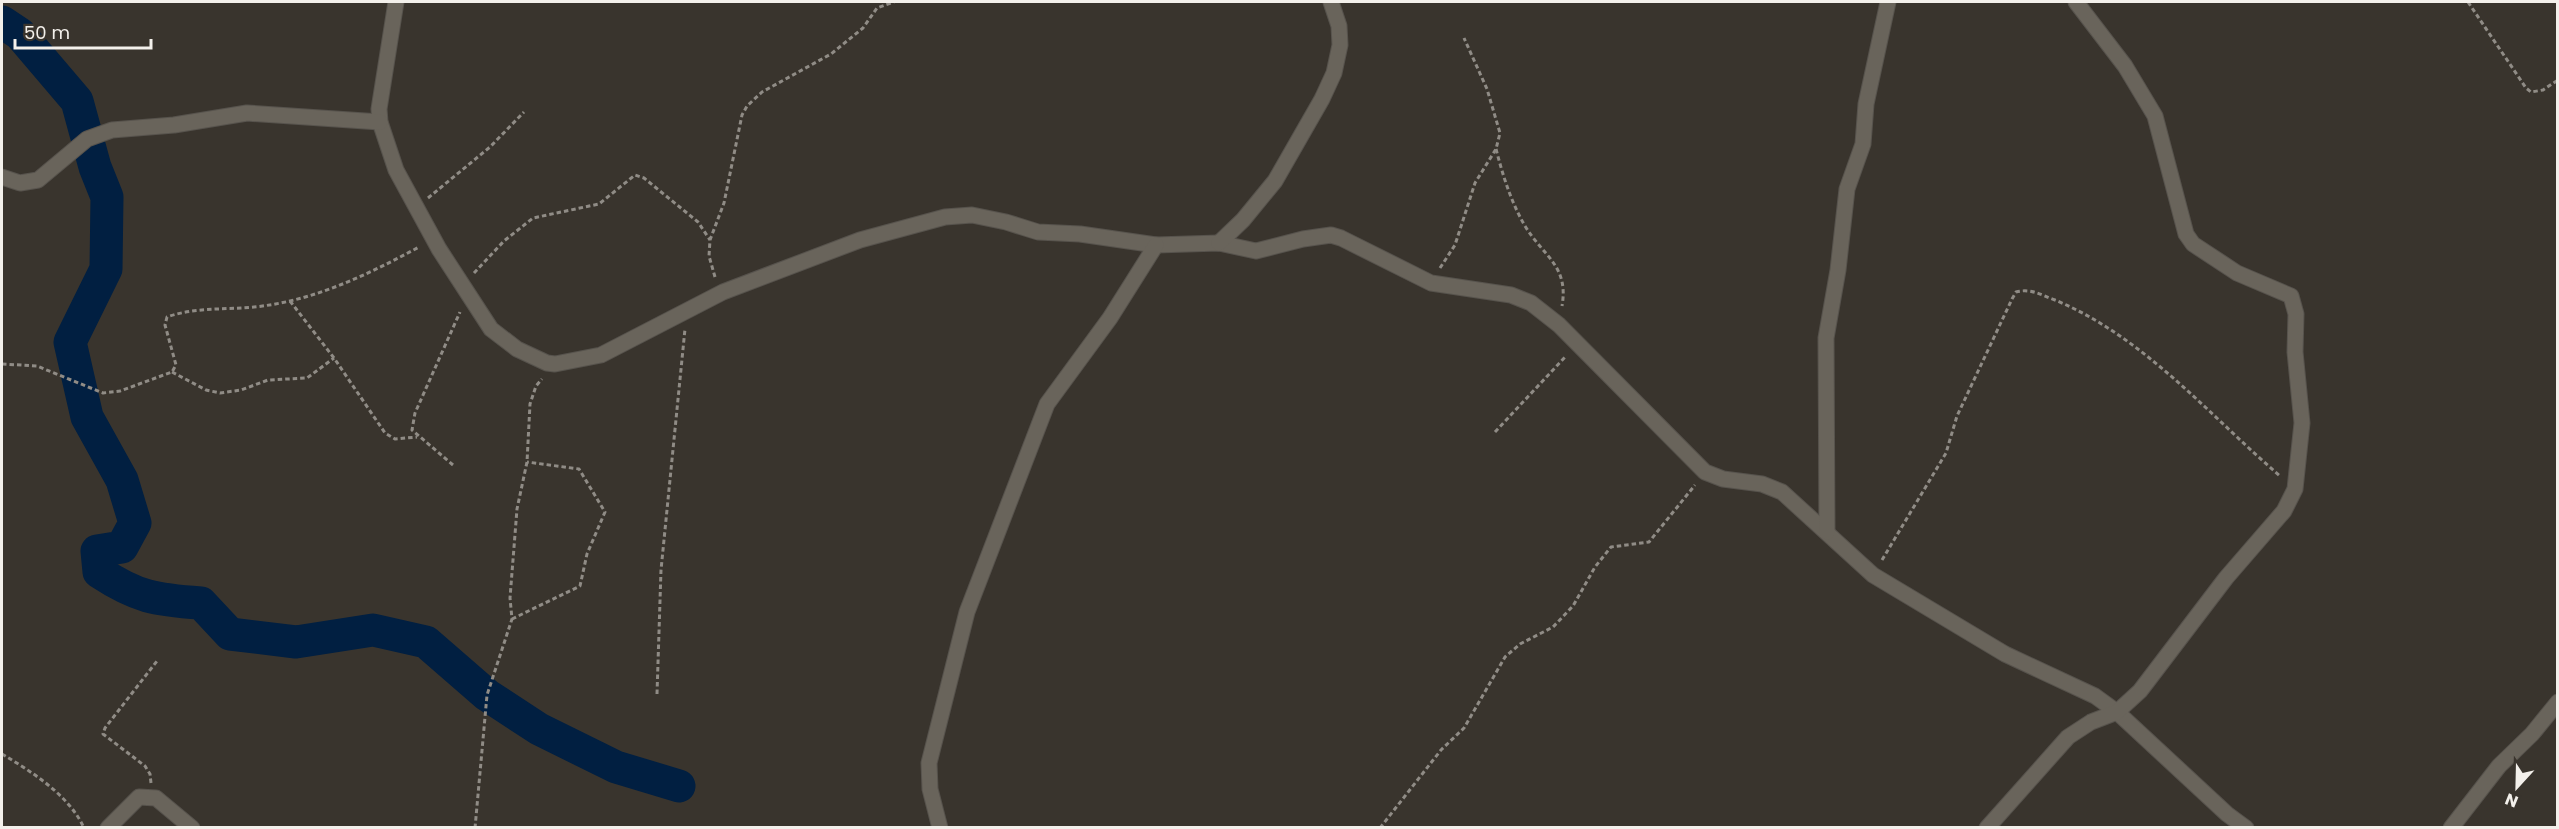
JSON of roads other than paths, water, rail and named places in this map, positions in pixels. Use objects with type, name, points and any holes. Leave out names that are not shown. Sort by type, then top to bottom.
[{"type":"street","points":[[396,2],[379,109],[380,122],[396,170],[433,238],[491,329],[517,349],[547,363],[555,364],[601,355],[687,309],[731,289],[860,240],[945,217],[972,215],[1038,232],[1080,234],[1156,245],[1219,243],[1256,251],[1331,235],[1431,283],[1521,299],[1531,303],[1558,325],[1705,472],[1723,479],[1762,484],[1782,492],[1873,575],[2006,654],[2095,696],[2117,712],[2219,807],[2246,828]]},
{"type":"street","points":[[1219,243],[1243,220],[1275,181],[1322,99],[1334,72],[1340,45],[1339,26],[1331,2]]},
{"type":"street","points":[[1827,531],[1826,338],[1838,270],[1847,189],[1863,144],[1866,104],[1888,2]]},
{"type":"street","points":[[1987,828],[2068,737],[2091,722],[2117,712],[2140,691],[2226,578],[2272,528],[2295,489],[2302,423],[2295,352],[2295,304],[2291,296],[2261,285],[2203,252],[2186,234],[2155,116],[2125,66],[2076,2]]},
{"type":"street","points":[[2,177],[20,183],[38,180],[87,139],[112,130],[174,125],[247,113],[380,122]]},
{"type":"street","points":[[940,828],[930,789],[929,763],[967,612],[1047,404],[1110,318],[1156,245]]},
{"type":"street","points":[[2451,828],[2499,766],[2532,734],[2558,702]]},
{"type":"street","points":[[108,828],[139,797],[156,798],[192,828]]},
{"type":"waterway","points":[[2,22],[20,34],[77,101],[95,167],[107,197],[106,269],[70,342],[87,417],[122,480],[135,523],[122,547],[97,551],[99,572],[124,587],[147,596],[201,603],[230,634],[296,642],[373,630],[426,642],[487,695],[539,729],[616,767],[679,786]]}]
